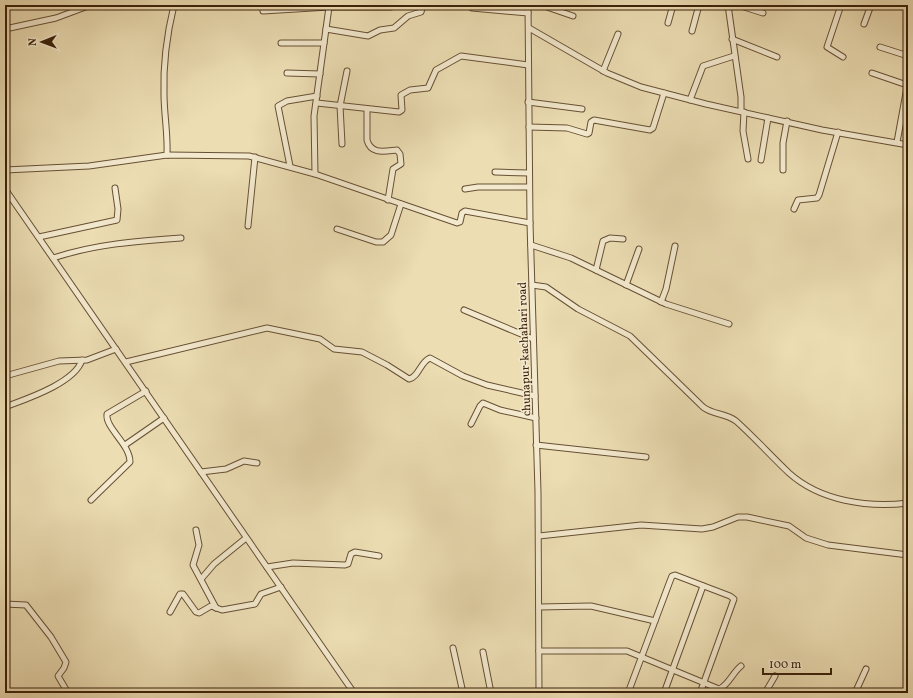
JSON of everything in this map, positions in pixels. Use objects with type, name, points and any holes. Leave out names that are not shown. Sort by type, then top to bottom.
[{"type":"street","points":[[5,29],[56,18],[91,5]]},
{"type":"street","points":[[167,155],[168,136],[164,94],[164,72],[168,29],[174,5]]},
{"type":"street","points":[[326,30],[368,36],[380,30],[396,27],[408,16],[421,12],[423,5]]},
{"type":"street","name":"chunapur-kachahari road","points":[[528,5],[530,223],[536,396],[539,693]]},
{"type":"street","points":[[541,5],[573,16]]},
{"type":"street","points":[[668,23],[674,5]]},
{"type":"street","points":[[692,31],[698,5]]},
{"type":"street","points":[[728,5],[741,97],[743,131],[748,159]]},
{"type":"street","points":[[738,5],[763,13]]},
{"type":"street","points":[[841,5],[826,47],[843,57]]},
{"type":"street","points":[[864,24],[871,5]]},
{"type":"street","points":[[315,174],[314,120],[329,7]]},
{"type":"street","points":[[263,11],[329,7],[391,7]]},
{"type":"street","points":[[472,8],[528,13]]},
{"type":"street","points":[[528,28],[603,71],[641,87],[768,118],[908,145]]},
{"type":"street","points":[[603,71],[618,34]]},
{"type":"street","points":[[732,39],[777,58]]},
{"type":"street","points":[[281,42],[324,43]]},
{"type":"street","points":[[880,47],[908,56]]},
{"type":"street","points":[[317,103],[367,109],[401,111],[401,95],[406,91],[428,88],[436,70],[461,56],[528,65]]},
{"type":"street","points":[[690,100],[703,66],[734,56]]},
{"type":"street","points":[[342,144],[340,106],[347,71]]},
{"type":"street","points":[[287,73],[320,74]]},
{"type":"street","points":[[872,73],[908,84],[897,142]]},
{"type":"street","points":[[529,127],[567,128],[587,134],[589,133],[591,122],[594,120],[650,130],[653,128],[664,93]]},
{"type":"street","points":[[290,166],[278,106],[287,100],[317,96]]},
{"type":"street","points":[[528,102],[582,109]]},
{"type":"street","points":[[367,109],[368,144],[378,152],[397,150],[400,154],[401,164],[393,169],[388,200]]},
{"type":"street","points":[[761,160],[768,118]]},
{"type":"street","points":[[782,170],[783,143],[787,121]]},
{"type":"street","points":[[794,209],[798,200],[817,198],[820,195],[838,132]]},
{"type":"street","points":[[5,170],[89,166],[167,155],[237,155],[255,157],[290,166],[457,223],[460,222],[462,213],[465,211],[530,223]]},
{"type":"street","points":[[248,226],[255,157]]},
{"type":"street","points":[[495,172],[529,172]]},
{"type":"street","points":[[465,189],[478,187],[530,187]]},
{"type":"street","points":[[39,237],[118,220],[115,188]]},
{"type":"street","points":[[5,189],[354,693]]},
{"type":"street","points":[[337,229],[376,242],[383,242],[391,235],[401,204]]},
{"type":"street","points":[[53,258],[98,246],[181,238]]},
{"type":"street","points":[[596,270],[603,241],[610,238],[623,239]]},
{"type":"street","points":[[531,245],[565,256],[661,302],[729,324]]},
{"type":"street","points":[[661,302],[666,289],[675,246]]},
{"type":"street","points":[[626,285],[639,249]]},
{"type":"street","points":[[532,285],[546,287],[578,309],[630,336],[703,407],[712,413],[728,416],[736,421],[789,473],[807,486],[832,496],[854,502],[887,504],[908,503]]},
{"type":"street","points":[[464,310],[534,339]]},
{"type":"street","points":[[126,362],[267,328],[320,339],[333,349],[362,352],[409,379],[414,376],[425,360],[430,358],[483,384],[536,396]]},
{"type":"street","points":[[5,376],[65,359],[82,360],[116,349]]},
{"type":"street","points":[[5,407],[68,378],[78,370],[82,360]]},
{"type":"street","points":[[91,500],[130,462],[125,445],[108,421],[107,414],[146,391]]},
{"type":"street","points":[[471,424],[480,406],[484,403],[500,410],[536,418]]},
{"type":"street","points":[[125,445],[164,418]]},
{"type":"street","points":[[536,445],[646,457]]},
{"type":"street","points":[[201,472],[226,469],[244,461],[257,463]]},
{"type":"street","points":[[538,536],[641,525],[702,529],[713,527],[738,517],[747,517],[789,526],[806,538],[828,545],[908,555]]},
{"type":"street","points":[[196,530],[199,545],[193,563],[216,608]]},
{"type":"street","points":[[202,578],[214,564],[246,538]]},
{"type":"street","points":[[267,567],[293,563],[345,565],[348,564],[351,554],[355,552],[379,556]]},
{"type":"street","points":[[628,693],[672,576],[676,575],[730,596],[734,600],[700,693]]},
{"type":"street","points":[[664,693],[703,586]]},
{"type":"street","points":[[170,612],[178,595],[182,594],[196,612],[201,612],[209,607],[222,610],[255,604],[261,594],[281,587]]},
{"type":"street","points":[[5,604],[26,605],[51,638],[66,662],[64,668],[58,676],[68,693]]},
{"type":"street","points":[[539,607],[591,606],[655,621]]},
{"type":"street","points":[[453,648],[463,693]]},
{"type":"street","points":[[539,651],[623,651],[642,656],[719,689],[722,688],[733,673],[741,666]]},
{"type":"street","points":[[483,652],[491,693]]},
{"type":"street","points":[[855,693],[866,669]]},
{"type":"street","points":[[765,693],[775,676]]}]
